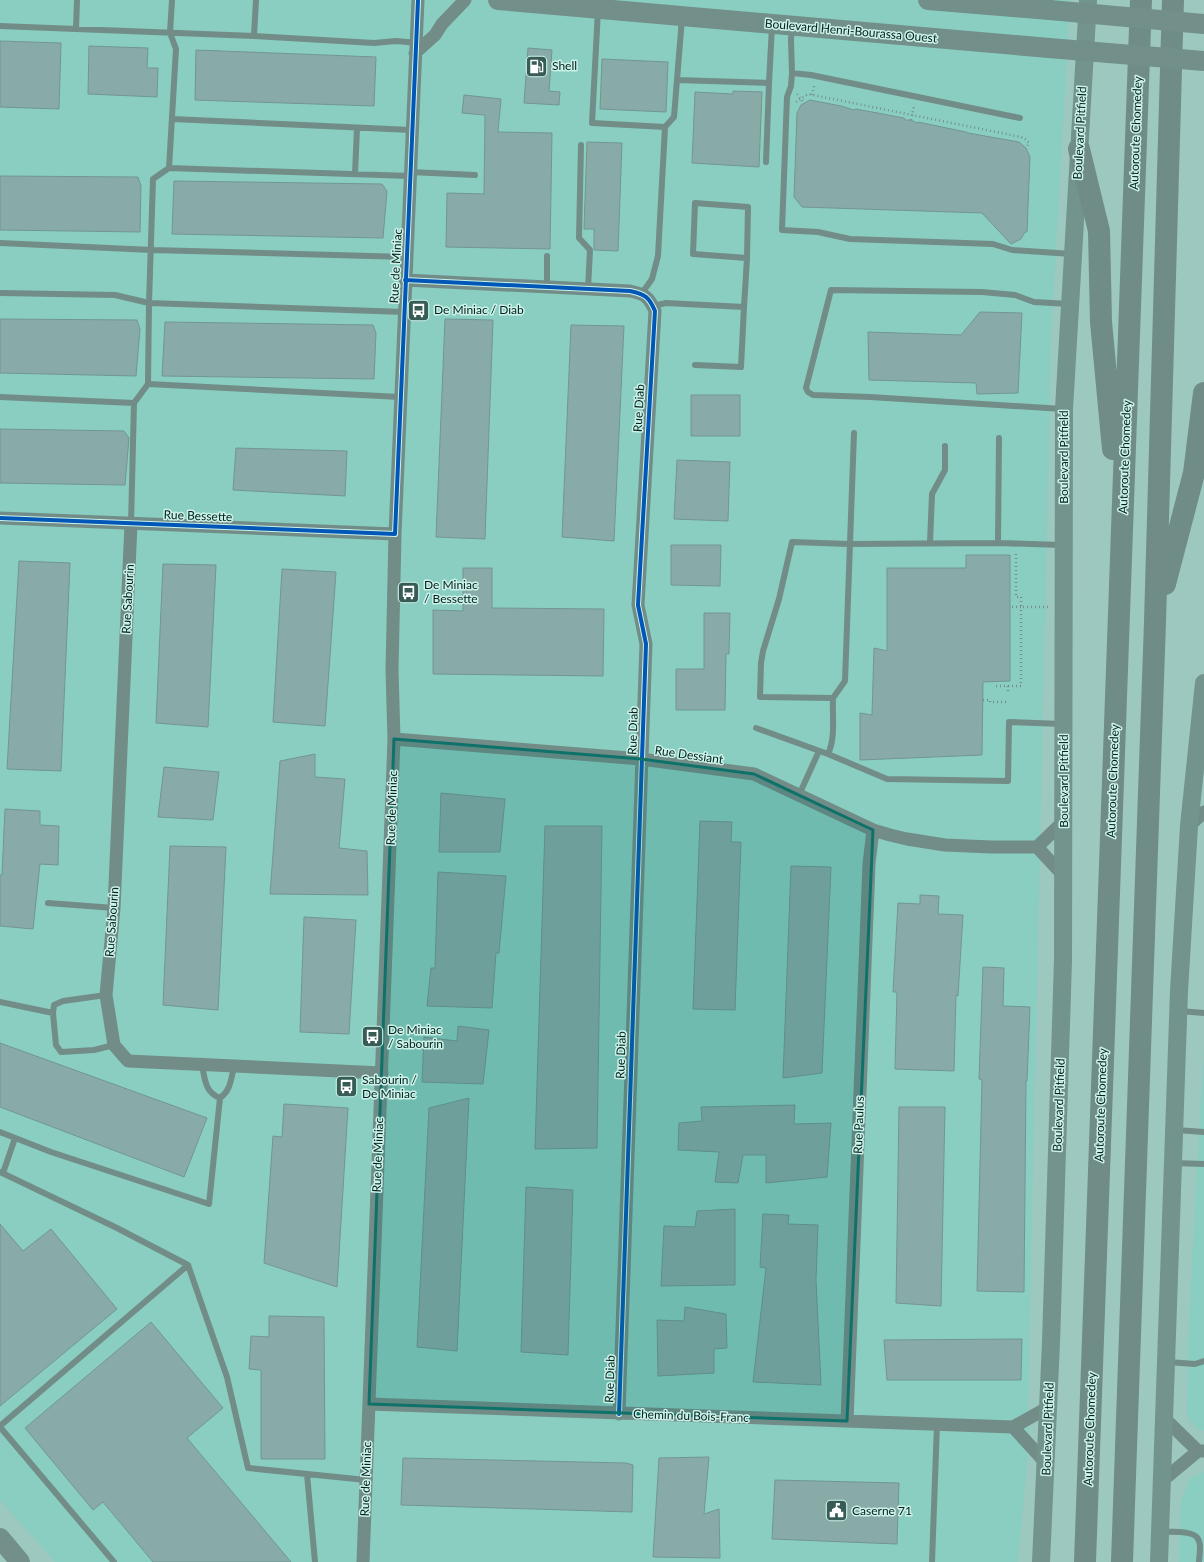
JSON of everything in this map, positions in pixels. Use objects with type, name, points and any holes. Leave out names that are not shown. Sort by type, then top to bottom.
[{"type":"highway","name":"Autoroute Chomedey","points":[[1085,1562],[1140,0]]},
{"type":"highway","points":[[1122,1562],[1155,622],[1173,0]]},
{"type":"highway","points":[[1079,149],[1099,231],[1101,322],[1122,533]]},
{"type":"highway","points":[[1155,622],[1194,473],[1204,393]]},
{"type":"main road","name":"Boulevard Henri-Bourassa Ouest","points":[[498,0],[772,25],[1204,61]]},
{"type":"main road","points":[[928,0],[1204,24]]},
{"type":"main road","name":"Boulevard Pitfield","points":[[1042,1562],[1061,1063],[1064,876],[1064,409],[1088,0]]},
{"type":"main road","points":[[1159,1562],[1179,990],[1189,826],[1200,766],[1204,683]]},
{"type":"main road","points":[[0,1538],[20,1562]]},
{"type":"street","name":"Rue de Miniac","points":[[363,1562],[394,739],[392,670],[395,534],[412,130],[419,47],[418,0]]},
{"type":"street","points":[[419,47],[435,36],[451,14],[465,0]]},
{"type":"street","points":[[405,280],[630,291],[642,293],[653,306]]},
{"type":"street","name":"Rue Diab","points":[[619,1414],[646,644],[638,605],[655,311],[653,306]]},
{"type":"street","name":"Rue Bessette","points":[[0,518],[395,534]]},
{"type":"street","name":"Rue Sabourin","points":[[114,1045],[106,995],[114,908],[131,524]]},
{"type":"street","name":"Rue Dessiant","points":[[394,739],[642,759],[754,774],[873,830],[907,839],[945,845],[1038,847]]},
{"type":"street","points":[[1189,826],[1204,812]]},
{"type":"street","points":[[1064,821],[1038,847],[1064,876]]},
{"type":"street","name":"Rue Paulus","points":[[848,1421],[869,864],[873,830]]},
{"type":"street","points":[[114,1045],[128,1061],[382,1073]]},
{"type":"street","name":"Chemin du Bois-Franc","points":[[369,1404],[1013,1427]]},
{"type":"street","points":[[1046,1463],[1013,1427],[1049,1407]]},
{"type":"street","points":[[1162,1481],[1201,1451],[1164,1418]]},
{"type":"lane","points":[[76,29],[77,0]]},
{"type":"lane","points":[[169,168],[176,49],[170,33],[172,0]]},
{"type":"lane","points":[[254,36],[256,0]]},
{"type":"lane","points":[[598,9],[592,123],[666,127]]},
{"type":"lane","points":[[642,293],[652,279],[658,256],[666,127],[674,117],[682,16]]},
{"type":"lane","points":[[766,162],[772,25]]},
{"type":"lane","points":[[0,26],[254,36],[374,43],[396,41],[419,47]]},
{"type":"lane","points":[[793,26],[791,40],[791,86],[787,97],[782,230],[818,232],[850,239],[993,244],[1012,250],[1073,254]]},
{"type":"lane","points":[[792,73],[824,78],[1020,118]]},
{"type":"lane","points":[[678,80],[770,83]]},
{"type":"lane","points":[[172,119],[412,130]]},
{"type":"lane","points":[[355,174],[357,128]]},
{"type":"lane","points":[[581,145],[579,238],[590,250],[588,289]]},
{"type":"lane","points":[[131,524],[134,403],[148,384],[153,179],[169,168],[355,174],[475,175]]},
{"type":"lane","points":[[695,365],[741,367],[747,258],[748,207],[695,203],[693,254],[747,258]]},
{"type":"lane","points":[[0,243],[152,250],[406,257]]},
{"type":"lane","points":[[547,287],[548,256]]},
{"type":"lane","points":[[1064,409],[870,397],[813,396],[806,388],[831,290],[982,292],[1015,295],[1034,302],[1070,304]]},
{"type":"lane","points":[[0,293],[114,295],[149,303],[404,312]]},
{"type":"lane","points":[[653,306],[666,303],[744,307]]},
{"type":"lane","points":[[148,384],[400,397]]},
{"type":"lane","points":[[0,397],[134,403]]},
{"type":"lane","points":[[828,754],[832,743],[832,698],[845,681],[854,433]]},
{"type":"lane","points":[[998,543],[999,438]]},
{"type":"lane","points":[[930,543],[932,494],[945,470],[946,446]]},
{"type":"lane","points":[[832,698],[760,697],[761,663],[763,651],[779,599],[792,542],[849,544],[998,543],[1064,545]]},
{"type":"lane","points":[[756,728],[828,754],[879,777],[892,780],[1008,781],[1009,722],[1064,724]]},
{"type":"lane","points":[[799,795],[819,751]]},
{"type":"lane","points":[[48,903],[114,908]]},
{"type":"lane","points":[[106,995],[63,1001],[54,1006],[53,1013],[56,1045],[61,1052],[94,1050],[114,1045]]},
{"type":"lane","points":[[0,1002],[53,1013]]},
{"type":"lane","points":[[1179,1011],[1204,1013]]},
{"type":"lane","points":[[202,1065],[206,1087],[212,1095],[220,1098]]},
{"type":"lane","points":[[0,1132],[51,1152],[209,1204],[220,1098],[226,1093],[230,1086],[234,1066]]},
{"type":"lane","points":[[1175,1130],[1204,1132]]},
{"type":"lane","points":[[15,1138],[1,1173],[118,1228],[188,1265],[227,1377],[248,1468],[366,1480]]},
{"type":"lane","points":[[1173,1163],[1204,1164]]},
{"type":"lane","points":[[114,1562],[0,1426],[188,1265]]},
{"type":"lane","points":[[1166,1362],[1195,1364],[1204,1361]]},
{"type":"lane","points":[[932,1562],[937,1424]]},
{"type":"lane","points":[[307,1474],[315,1562]]},
{"type":"lane","points":[[1160,1532],[1189,1533],[1194,1535],[1200,1543],[1199,1562]]},
{"type":"path","points":[[793,104],[808,94],[1025,139],[1029,143],[1026,148]]},
{"type":"path","points":[[801,99],[804,103]]},
{"type":"path","points":[[848,108],[849,103]]},
{"type":"path","points":[[911,120],[913,116]]},
{"type":"path","points":[[973,133],[974,128]]},
{"type":"path","points":[[996,686],[1021,686],[1021,597],[1016,597],[1016,554]]},
{"type":"path","points":[[1010,607],[1051,607]]},
{"type":"path","points":[[1008,686],[1008,693]]},
{"type":"path","points":[[983,700],[990,700],[990,702],[1008,702]]},
{"type":"highlighted area","points":[[394,739],[641,759],[754,774],[873,830],[847,1421],[369,1404]]},
{"type":"shaded area","points":[[0,0],[1070,0],[1051,340],[1028,1403],[1029,1443],[1018,1562],[55,1562],[0,1500]]},
{"type":"shaded area","points":[[1204,1046],[1204,1431],[1197,1428],[1190,1421],[1187,1413],[1188,1339]]},
{"type":"shaded area","points":[[1204,1469],[1204,1562],[1179,1562],[1181,1502],[1190,1478],[1203,1473]]},
{"type":"building","points":[[0,41],[61,43],[59,109],[0,107]]},
{"type":"building","points":[[89,46],[148,48],[147,68],[158,68],[157,97],[88,94]]},
{"type":"building","points":[[528,48],[552,50],[549,91],[560,92],[559,105],[524,103]]},
{"type":"building","points":[[196,50],[376,57],[374,106],[195,100]]},
{"type":"building","points":[[602,59],[668,62],[666,112],[600,109]]},
{"type":"building","points":[[733,91],[762,92],[759,167],[692,163],[695,92],[733,94]]},
{"type":"building","points":[[464,95],[501,99],[498,132],[552,133],[550,249],[446,247],[447,193],[484,194],[485,115],[462,113]]},
{"type":"building","points":[[810,100],[854,110],[856,109],[904,118],[905,120],[911,120],[917,123],[1019,142],[1026,148],[1030,157],[1027,232],[1025,232],[1021,239],[1011,244],[982,213],[802,207],[794,197],[797,113],[801,105]]},
{"type":"building","points":[[587,142],[622,143],[618,251],[594,250],[594,229],[584,229]]},
{"type":"building","points":[[0,176],[138,177],[141,186],[140,232],[0,230]]},
{"type":"building","points":[[174,181],[382,184],[387,191],[383,238],[172,234]]},
{"type":"building","points":[[980,312],[1022,313],[1018,393],[977,394],[976,383],[869,380],[868,332],[961,335]]},
{"type":"building","points":[[0,319],[137,320],[140,329],[136,376],[0,373]]},
{"type":"building","points":[[445,319],[493,320],[485,539],[436,537]]},
{"type":"building","points":[[165,322],[373,325],[376,333],[374,379],[162,376]]},
{"type":"building","points":[[571,325],[624,326],[614,541],[562,537]]},
{"type":"building","points":[[691,395],[740,395],[740,436],[691,436]]},
{"type":"building","points":[[0,429],[124,431],[129,438],[125,485],[0,483]]},
{"type":"building","points":[[236,448],[347,451],[345,496],[233,490]]},
{"type":"building","points":[[677,460],[730,462],[728,521],[674,519]]},
{"type":"building","points":[[671,545],[721,545],[720,586],[671,585]]},
{"type":"building","points":[[966,555],[1010,555],[1010,681],[983,682],[982,755],[860,760],[860,713],[872,715],[874,648],[887,651],[887,568],[966,568]]},
{"type":"building","points":[[19,561],[70,563],[61,771],[7,769]]},
{"type":"building","points":[[163,564],[216,565],[208,727],[156,723]]},
{"type":"building","points":[[463,568],[492,568],[492,608],[604,609],[603,676],[433,674],[433,610],[463,611]]},
{"type":"building","points":[[282,569],[336,572],[325,726],[273,722]]},
{"type":"building","points":[[704,613],[730,613],[729,654],[726,654],[725,710],[676,710],[676,669],[704,669]]},
{"type":"building","points":[[315,754],[315,777],[345,779],[339,848],[367,851],[368,895],[270,894],[280,761]]},
{"type":"building","points":[[164,767],[219,772],[213,820],[158,817]]},
{"type":"building","points":[[441,793],[505,799],[500,852],[439,852]]},
{"type":"building","points":[[5,809],[40,811],[40,825],[59,826],[58,865],[40,864],[33,929],[0,926],[0,875],[2,875]]},
{"type":"building","points":[[700,821],[732,822],[731,842],[741,842],[735,1010],[693,1009]]},
{"type":"building","points":[[545,826],[602,826],[597,1148],[535,1149]]},
{"type":"building","points":[[170,846],[226,847],[218,1010],[163,1005]]},
{"type":"building","points":[[791,866],[831,867],[822,1073],[783,1078]]},
{"type":"building","points":[[438,872],[506,876],[499,953],[496,953],[492,1008],[427,1006],[431,968],[435,968]]},
{"type":"building","points":[[920,895],[939,896],[938,914],[963,915],[958,996],[956,995],[954,1071],[895,1069],[897,992],[893,992],[898,903],[920,904]]},
{"type":"building","points":[[304,917],[356,920],[349,1034],[300,1032]]},
{"type":"building","points":[[983,967],[1004,968],[1003,1006],[1030,1007],[1026,1081],[1024,1292],[977,1291],[982,1080],[979,1079]]},
{"type":"building","points":[[458,1026],[489,1030],[483,1084],[422,1082],[424,1037],[457,1041]]},
{"type":"building","points":[[0,1043],[207,1118],[184,1177],[0,1107]]},
{"type":"building","points":[[469,1098],[457,1351],[417,1347],[429,1108]]},
{"type":"building","points":[[284,1104],[348,1108],[337,1287],[264,1263],[273,1136],[282,1137]]},
{"type":"building","points":[[795,1105],[794,1124],[831,1123],[827,1177],[766,1183],[766,1155],[743,1155],[738,1183],[715,1182],[719,1152],[678,1150],[679,1123],[702,1121],[701,1107]]},
{"type":"building","points":[[899,1107],[945,1107],[941,1306],[896,1303]]},
{"type":"building","points":[[526,1187],[573,1190],[568,1355],[521,1352]]},
{"type":"building","points":[[735,1209],[735,1285],[661,1286],[664,1226],[695,1227],[697,1211]]},
{"type":"building","points":[[763,1214],[789,1215],[788,1224],[818,1225],[816,1280],[821,1385],[753,1382],[766,1268],[760,1267]]},
{"type":"building","points":[[0,1224],[23,1251],[51,1229],[117,1309],[0,1406]]},
{"type":"building","points":[[685,1307],[726,1314],[727,1348],[714,1349],[714,1373],[658,1376],[657,1320],[684,1321]]},
{"type":"building","points":[[269,1316],[324,1317],[325,1459],[261,1459],[261,1370],[249,1369],[251,1336],[269,1337]]},
{"type":"building","points":[[151,1322],[223,1408],[187,1438],[291,1562],[153,1562],[103,1502],[93,1510],[25,1428]]},
{"type":"building","points":[[1022,1339],[1021,1380],[887,1380],[884,1340]]},
{"type":"building","points":[[709,1457],[704,1514],[719,1509],[720,1558],[653,1557],[659,1458]]},
{"type":"building","points":[[403,1458],[626,1463],[633,1465],[632,1512],[401,1505]]},
{"type":"building","name":"Caserne 71","points":[[775,1480],[899,1483],[897,1544],[772,1539]]},
{"type":"cycle path","points":[[0,518],[395,534],[418,0]]},
{"type":"cycle path","points":[[405,280],[630,291],[639,293],[646,297],[651,302],[655,311],[638,605],[646,644],[619,1414]]},
{"type":"place","name":"Shell","points":[[536,66]]},
{"type":"place","name":"De Miniac / Diab","points":[[419,310]]},
{"type":"place","name":"De Miniac / Bessette","points":[[408,592]]},
{"type":"place","name":"De Miniac / Sabourin","points":[[372,1037]]},
{"type":"place","name":"Sabourin / De Miniac","points":[[347,1087]]},
{"type":"place","name":"Caserne 71","points":[[836,1511]]}]
